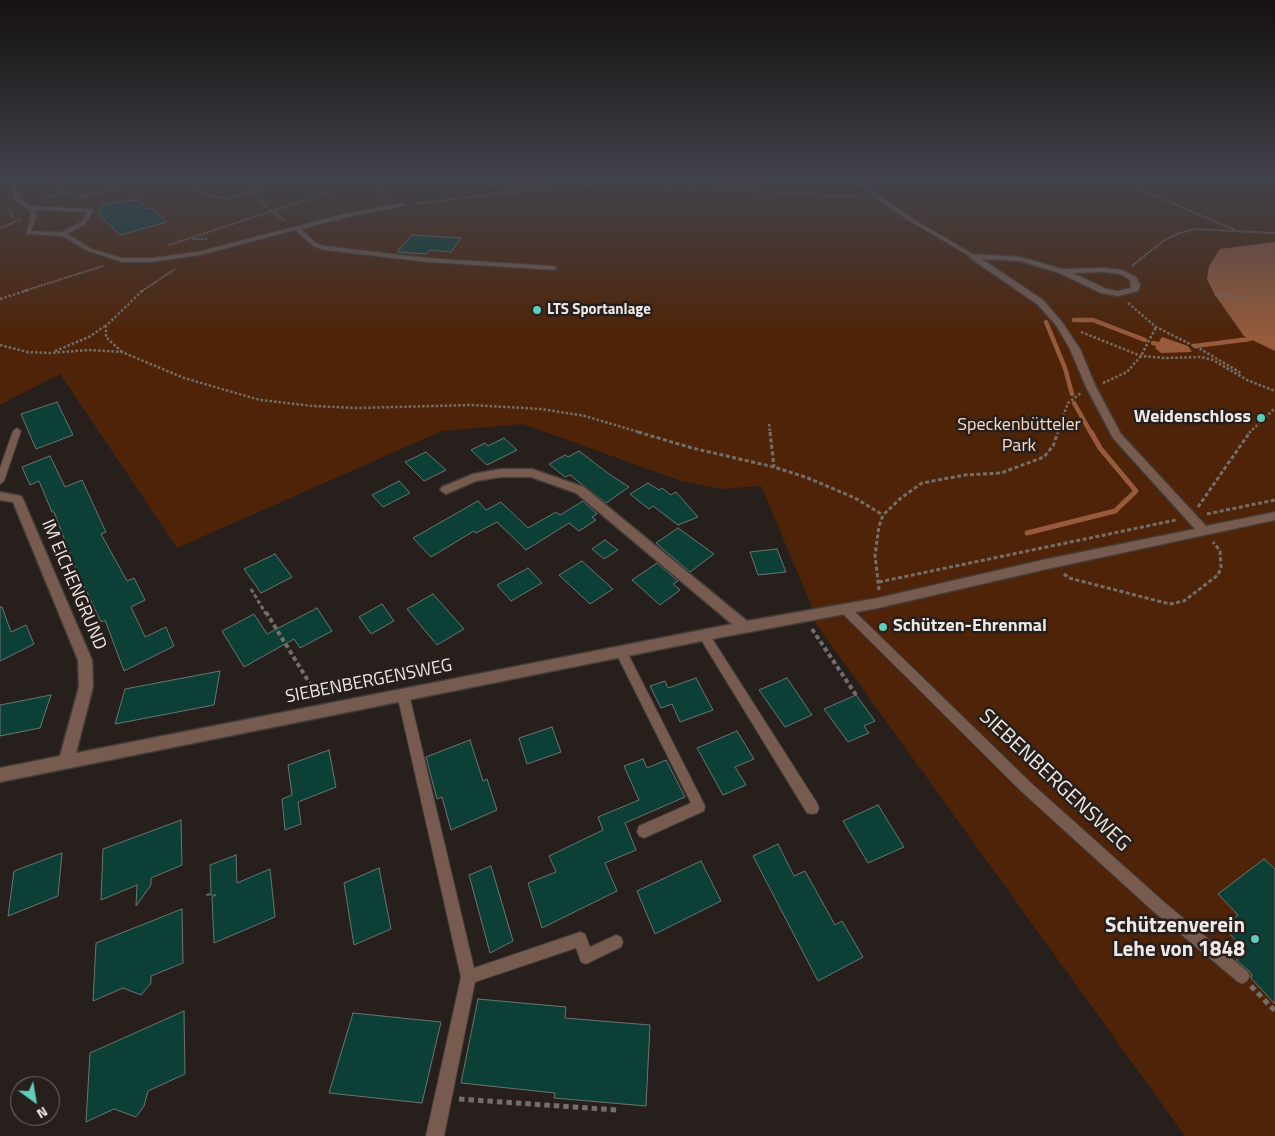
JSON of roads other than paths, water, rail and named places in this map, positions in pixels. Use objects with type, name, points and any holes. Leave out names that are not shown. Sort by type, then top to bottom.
[{"type":"street","points":[[973,256],[1021,259],[1062,271],[1094,288],[1118,294],[1136,289],[1133,279],[1122,272],[1094,270],[1062,271]]},
{"type":"street","points":[[973,256],[1040,302],[1075,349],[1091,387],[1117,436],[1203,530]]},
{"type":"street","points":[[446,490],[473,478],[501,473],[532,473],[580,490],[745,627]]},
{"type":"street","name":"IM EICHENGRUND","points":[[0,496],[17,499],[86,660],[86,687],[66,761]]},
{"type":"street","name":"SIEBENBERGENSWEG","points":[[0,775],[622,651],[878,603],[1047,564],[1275,516]]},
{"type":"lane","points":[[28,232],[64,234],[90,250],[122,260],[152,260],[201,254],[281,232]]},
{"type":"lane","points":[[300,232],[315,245],[333,249],[427,260],[554,268]]},
{"type":"lane","points":[[931,232],[973,256]]},
{"type":"lane","points":[[0,481],[17,431]]},
{"type":"lane","name":"SIEBENBERGENSWEG","points":[[845,609],[1026,787],[1159,907],[1242,976]]},
{"type":"lane","points":[[704,635],[812,808]]},
{"type":"lane","points":[[622,651],[699,806],[644,831]]},
{"type":"lane","points":[[403,694],[470,977],[435,1136]]},
{"type":"lane","points":[[470,977],[580,939],[586,956],[616,942]]},
{"type":"waterway","points":[[1074,320],[1093,320],[1145,340]]},
{"type":"waterway","points":[[1046,322],[1065,368],[1072,394]]},
{"type":"waterway","points":[[1195,346],[1250,339]]},
{"type":"waterway","points":[[1153,343],[1165,346]]},
{"type":"waterway","points":[[1074,403],[1091,433]]},
{"type":"waterway","points":[[1027,533],[1115,511],[1136,491],[1100,448],[1091,432]]},
{"type":"place","name":"LTS Sportanlage","points":[[537,310]]},
{"type":"place","name":"Weidenschloss","points":[[1261,418]]},
{"type":"place","name":"Schützen-Ehrenmal","points":[[883,627]]},
{"type":"place","name":"Schützenverein Lehe von 1848","points":[[1255,939]]},
{"type":"park label","name":"Speckenbütteler Park","points":[[1019,436]]}]
